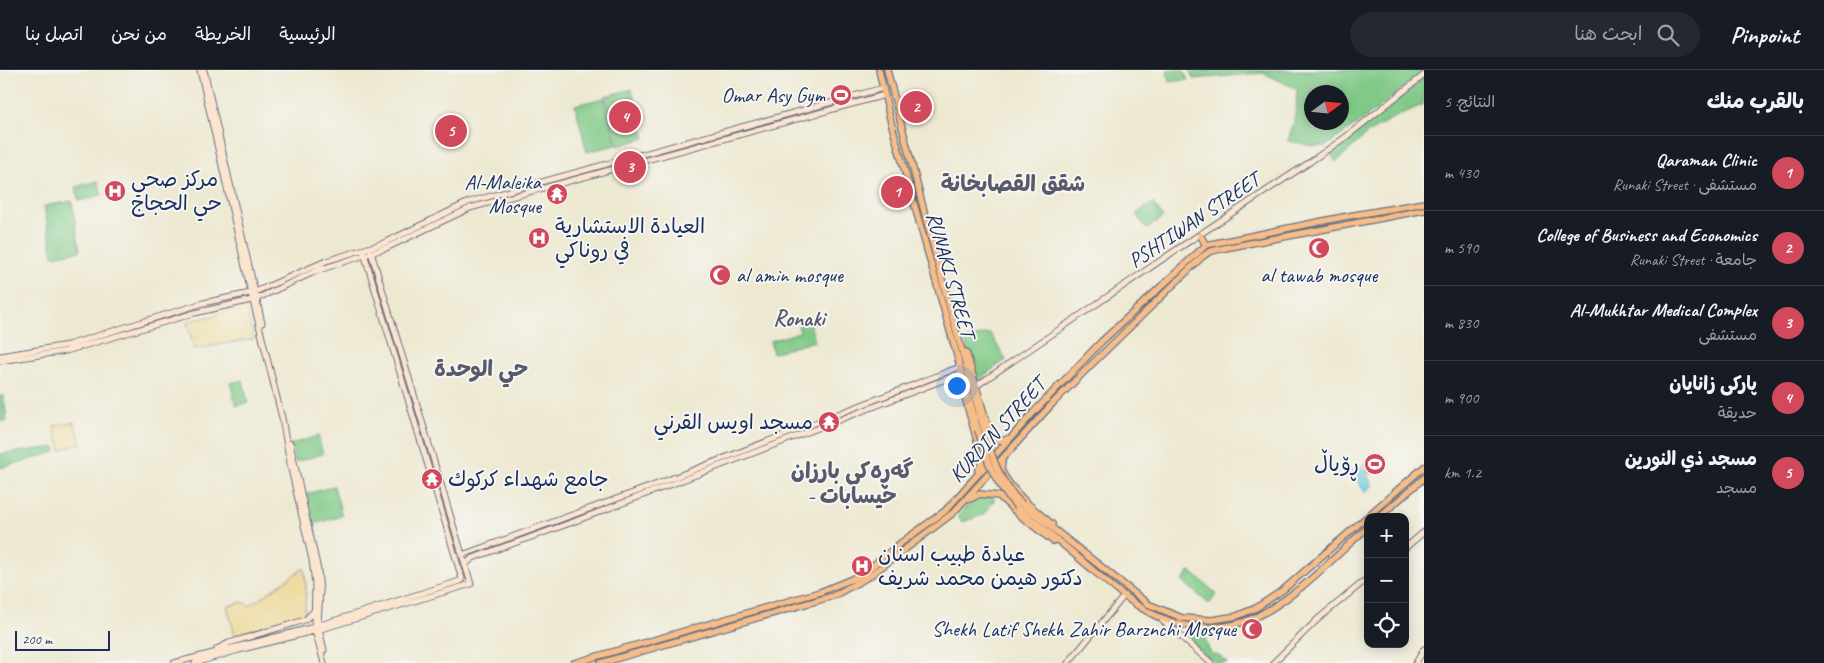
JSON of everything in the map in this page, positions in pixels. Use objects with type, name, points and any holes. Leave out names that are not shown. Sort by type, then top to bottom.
[{"type":"main road","name":"RUNAKI STREET","points":[[879,70],[933,272],[981,430]]},
{"type":"main road","name":"RUNAKI STREET","points":[[887,70],[981,430]]},
{"type":"main road","points":[[1200,235],[1206,246],[1424,203]]},
{"type":"main road","name":"KURDIN STREET","points":[[601,663],[833,596],[866,574],[953,513],[966,501],[1052,404],[1205,254],[1220,248],[1424,210]]},
{"type":"main road","points":[[1275,231],[1276,238]]},
{"type":"main road","name":"KURDIN STREET","points":[[574,663],[594,660],[820,592],[866,574],[898,544],[945,511],[1015,433],[1094,350],[1206,246]]},
{"type":"main road","points":[[933,272],[940,270]]},
{"type":"main road","points":[[954,322],[962,339],[991,439],[988,444],[978,446]]},
{"type":"main road","points":[[952,338],[958,371],[982,462],[970,484]]},
{"type":"main road","points":[[1094,350],[1101,356]]},
{"type":"main road","points":[[981,430],[999,474],[1019,506],[1124,596],[1162,620],[1204,628],[1219,627],[1255,617],[1282,601],[1364,531]]},
{"type":"main road","points":[[990,434],[996,440],[1002,440],[1008,439],[1015,433]]},
{"type":"main road","points":[[1005,457],[1000,468],[1013,489]]},
{"type":"main road","points":[[1019,506],[1148,604],[1182,618],[1212,620],[1237,616],[1256,608],[1284,590],[1424,467]]},
{"type":"main road","points":[[1384,513],[1424,478]]},
{"type":"main road","points":[[999,496],[998,489],[1001,485],[1007,484],[1083,553]]},
{"type":"main road","points":[[966,501],[980,494],[999,496],[1047,537],[1076,556]]},
{"type":"main road","points":[[1304,572],[1310,578]]},
{"type":"main road","points":[[1108,582],[1113,577]]},
{"type":"street","points":[[202,70],[318,570],[320,591],[316,628]]},
{"type":"street","name":"PSHTIWAN STREET","points":[[976,386],[1346,136],[1424,75]]},
{"type":"street","points":[[0,361],[66,351],[195,313],[255,299],[316,271],[370,251],[469,202],[627,162],[884,92]]},
{"type":"street","points":[[195,663],[424,595],[471,584],[370,251]]},
{"type":"street","points":[[0,356],[68,345],[203,303],[253,292],[320,263],[364,253]]},
{"type":"street","points":[[364,253],[462,577],[460,581],[424,595]]},
{"type":"street","points":[[255,299],[312,560],[315,584],[314,612],[316,628],[326,663]]},
{"type":"street","points":[[465,566],[469,560],[475,557],[958,371]]},
{"type":"street","points":[[462,555],[653,489]]},
{"type":"street","points":[[1409,545],[1424,532]]},
{"type":"street","points":[[473,551],[475,557]]},
{"type":"street","points":[[1273,663],[1318,619],[1364,581]]},
{"type":"street","points":[[1068,663],[1124,596]]},
{"type":"street","points":[[210,653],[229,643],[306,620],[314,612]]},
{"type":"street","points":[[1162,620],[1211,663]]},
{"type":"street","points":[[1176,634],[1176,628],[1182,625]]},
{"type":"street","points":[[174,663],[316,628]]},
{"type":"street","points":[[1416,663],[1424,649]]},
{"type":"green space","points":[[1167,70],[1183,70],[1188,80],[1169,82]]},
{"type":"green space","points":[[1190,70],[1424,70],[1424,72],[1349,130],[1349,85],[1304,85],[1304,130],[1349,130],[1326,146],[1312,146],[1288,141],[1296,112],[1297,89],[1263,73],[1193,79]]},
{"type":"green space","points":[[1424,78],[1424,104],[1389,120],[1368,133],[1336,162],[1329,152]]},
{"type":"green space","points":[[632,89],[645,138],[618,146],[605,96]]},
{"type":"green space","points":[[604,98],[616,145],[587,152],[575,105]]},
{"type":"green space","points":[[98,181],[102,195],[79,201],[75,187]]},
{"type":"green space","points":[[72,201],[80,251],[53,256],[44,206]]},
{"type":"green space","points":[[1153,203],[1163,217],[1147,229],[1136,214]]},
{"type":"green space","points":[[809,321],[815,341],[773,353],[770,341],[800,332],[798,325]]},
{"type":"green space","points":[[990,333],[1006,360],[977,379],[965,342],[967,339]]},
{"type":"green space","points":[[243,380],[248,403],[236,406],[230,383]]},
{"type":"green space","points":[[0,396],[4,396],[7,421],[0,421]]},
{"type":"green space","points":[[318,436],[323,454],[295,462],[291,444]]},
{"type":"green space","points":[[55,447],[56,452],[0,468],[0,454]]},
{"type":"green space","name":"ڕۆیاڵ","points":[[1382,453],[1388,463],[1369,475],[1363,464]]},
{"type":"green space","points":[[334,486],[342,516],[311,525],[303,495]]},
{"type":"green space","points":[[989,497],[995,499],[983,515],[962,522],[957,516],[975,501]]},
{"type":"green space","points":[[1190,571],[1217,594],[1209,604],[1182,581]]},
{"type":"green space","points":[[1181,633],[1204,636],[1209,650],[1228,663],[1215,663]]},
{"type":"sand","points":[[246,307],[254,339],[194,349],[187,322]]},
{"type":"sand","points":[[74,422],[81,443],[61,450],[54,426]]},
{"type":"sand","points":[[304,568],[306,587],[305,614],[235,635],[227,606],[243,602],[249,606]]},
{"type":"water","points":[[1361,466],[1373,485],[1365,493],[1352,471]]},
{"type":"place","name":"Omar Asy Gym","points":[[841,95]]},
{"type":"place","name":"College of Business and Economics","points":[[916,107]]},
{"type":"place","name":"پارکی زانایان","points":[[625,117]]},
{"type":"place","name":"مسجد ذي النورين","points":[[451,131]]},
{"type":"place","name":"Al-Mukhtar Medical Complex","points":[[630,167]]},
{"type":"place","name":"مركز صحي حي الحجاج","points":[[115,191]]},
{"type":"place","name":"Qaraman Clinic","points":[[897,192]]},
{"type":"place","name":"Al-Maleika Mosque","points":[[557,194]]},
{"type":"place","name":"العيادة الاستشارية في روناكي","points":[[539,238]]},
{"type":"place","name":"al tawab mosque","points":[[1319,248]]},
{"type":"place","name":"al amin mosque","points":[[720,275]]},
{"type":"place","name":"مسجد اويس القرني","points":[[829,422]]},
{"type":"place","name":"ڕۆیاڵ","points":[[1375,464]]},
{"type":"place","name":"جامع شهداء كركوك","points":[[432,479]]},
{"type":"place","name":"عيادة طبيب اسنان دكتور هيمن محمد شريف","points":[[862,566]]},
{"type":"place","name":"Shekh Latif Shekh Zahir Barznchi Mosque","points":[[1252,629]]},
{"type":"district","name":"شقق القصابخانة","points":[[1013,183]]},
{"type":"district","name":"Ronaki","points":[[799,318]]},
{"type":"district","name":"حي الوحدة","points":[[481,368]]},
{"type":"district","name":"گەڕەکی بارزان - حیسابات","points":[[852,482]]}]
